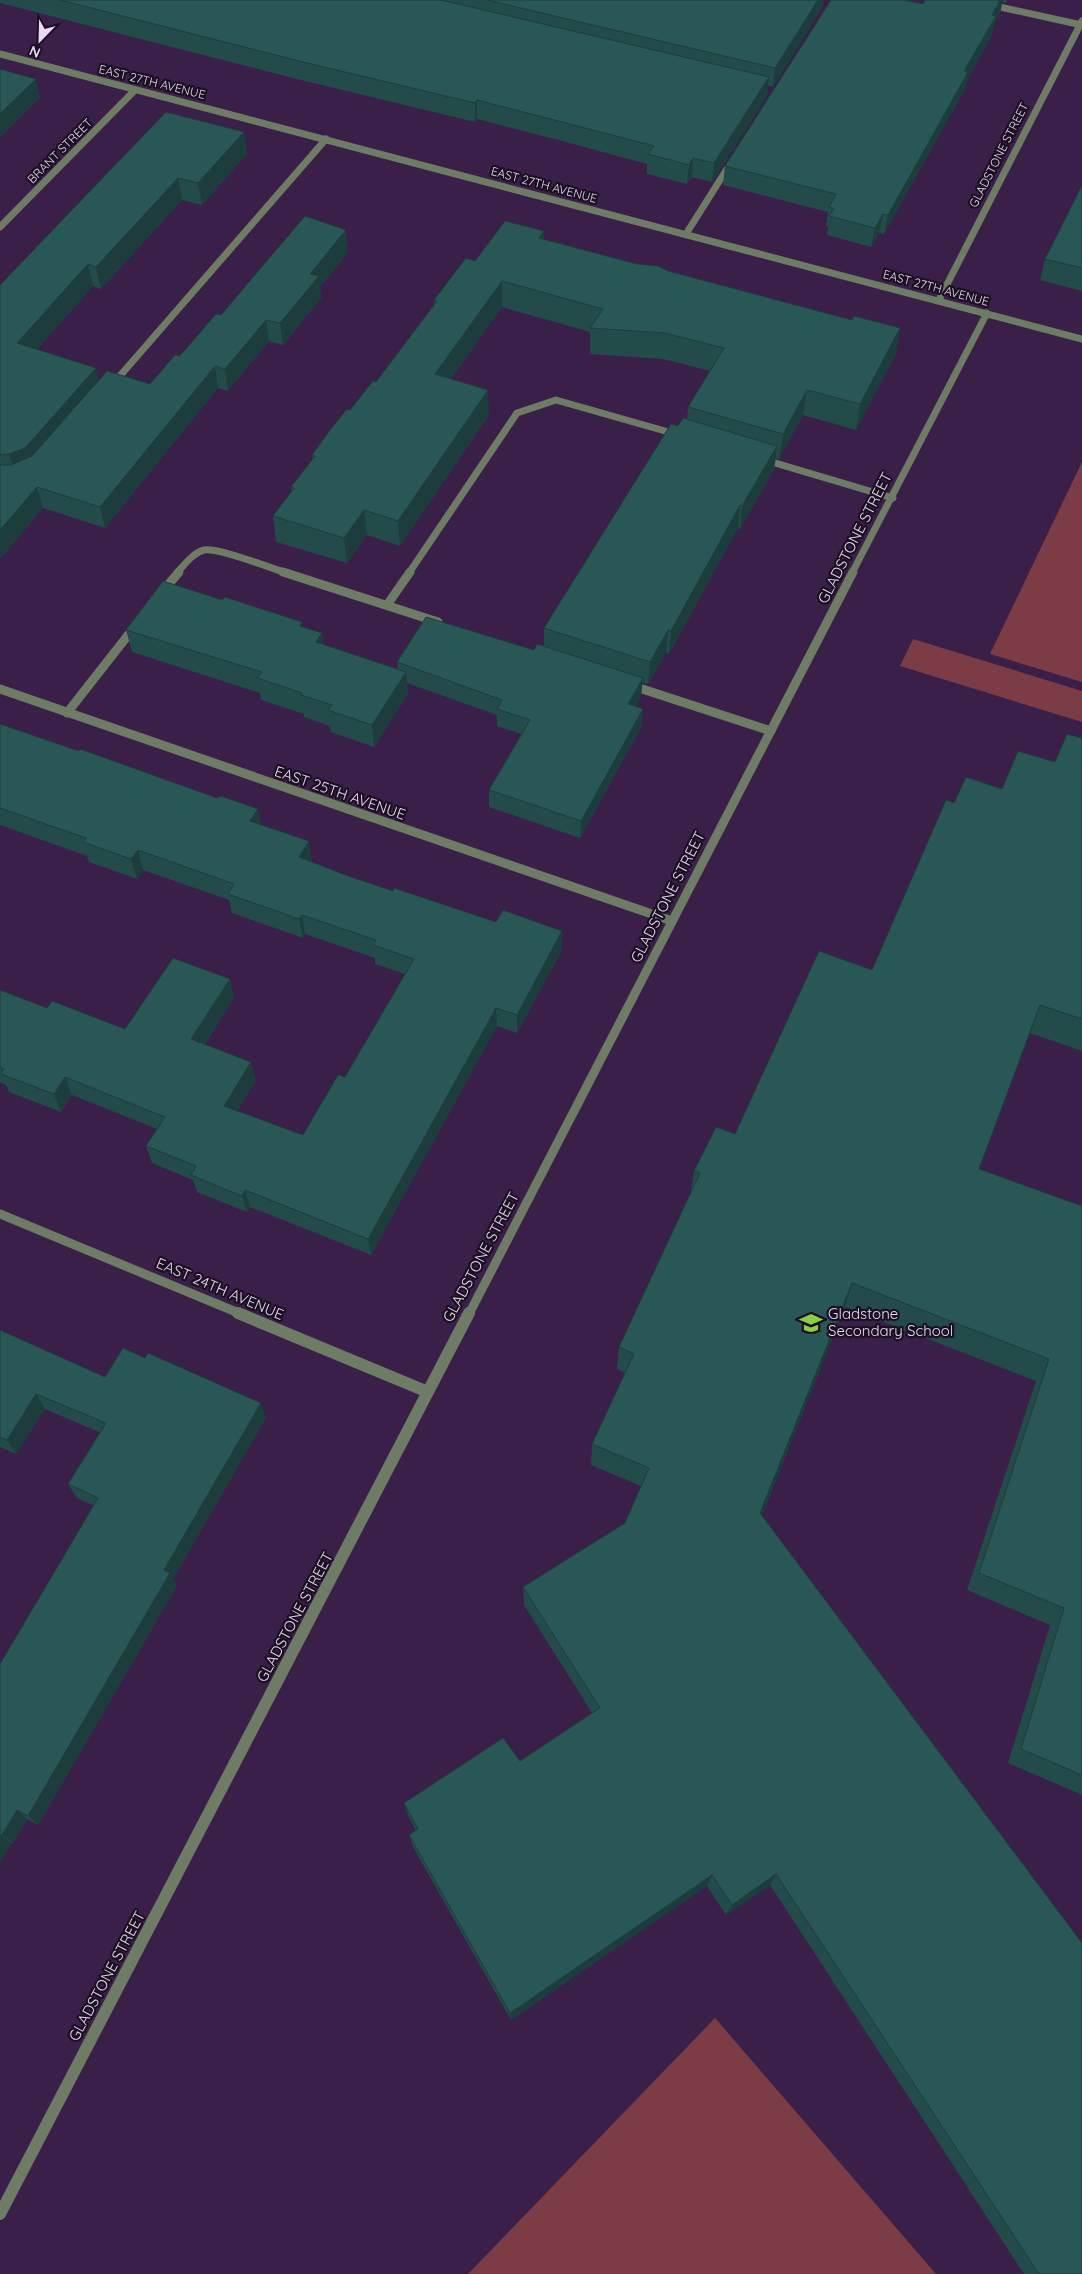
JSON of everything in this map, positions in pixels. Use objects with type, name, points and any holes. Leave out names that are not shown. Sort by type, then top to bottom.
[{"type":"street","points":[[968,0],[1081,24]]},
{"type":"street","name":"GLADSTONE STREET","points":[[939,300],[1081,24]]},
{"type":"street","name":"EAST 27TH AVENUE","points":[[0,54],[1082,339]]},
{"type":"street","name":"BRANT STREET","points":[[0,228],[135,90]]},
{"type":"street","points":[[106,392],[326,139]]},
{"type":"street","points":[[686,234],[734,157]]},
{"type":"street","name":"GLADSTONE STREET","points":[[0,2214],[893,498],[987,313]]},
{"type":"street","points":[[387,605],[517,413],[556,400],[689,438]]},
{"type":"street","points":[[756,458],[893,498]]},
{"type":"street","points":[[158,597],[188,560],[204,550],[222,552],[444,624]]},
{"type":"street","points":[[67,713],[141,620]]},
{"type":"street","points":[[623,683],[771,731]]},
{"type":"street","name":"EAST 25TH AVENUE","points":[[0,689],[672,921]]},
{"type":"street","name":"EAST 24TH AVENUE","points":[[0,1214],[428,1392]]},
{"type":"shaded area","points":[[1082,462],[1082,682],[990,654]]},
{"type":"shaded area","points":[[913,639],[1082,691],[1082,722],[900,666]]},
{"type":"shaded area","points":[[715,2018],[936,2274],[468,2274]]},
{"type":"building","points":[[60,0],[441,0],[769,77],[714,163],[693,158],[689,165],[648,154],[654,146],[477,100],[475,103],[303,62]]},
{"type":"building","points":[[487,0],[818,0],[775,68]]},
{"type":"building","points":[[831,0],[905,0],[923,4],[925,0],[1000,0],[992,15],[996,16],[964,71],[968,72],[888,215],[883,214],[875,228],[829,216],[834,209],[829,207],[836,194],[725,166]]},
{"type":"building","points":[[0,69],[36,79],[0,114]]},
{"type":"building","points":[[166,112],[244,132],[198,183],[178,178],[96,267],[88,264],[17,343],[96,368],[25,448],[0,455],[0,285]]},
{"type":"building","points":[[1082,185],[1082,268],[1045,259]]},
{"type":"building","points":[[305,216],[346,230],[310,274],[319,276],[280,323],[266,320],[225,369],[215,366],[100,507],[37,487],[0,530],[0,465],[11,465],[32,456],[107,371],[150,384],[175,355],[180,356],[216,314],[221,315]]},
{"type":"building","points":[[505,221],[544,231],[539,238],[637,264],[658,266],[668,271],[852,320],[854,316],[900,328],[860,404],[807,390],[783,434],[688,407],[724,348],[665,333],[590,328],[603,309],[502,281],[435,374],[488,390],[398,521],[364,510],[344,538],[273,516],[294,488],[291,487],[315,456],[312,455],[330,430],[347,409],[350,410],[373,381],[376,382],[437,301],[434,300],[466,258],[475,261]]},
{"type":"building","points":[[683,418],[777,446],[742,506],[740,505],[671,631],[668,630],[650,662],[544,628],[671,424],[678,426]]},
{"type":"building","points":[[163,581],[222,600],[225,597],[302,622],[300,626],[322,633],[316,642],[406,672],[372,725],[328,710],[332,705],[257,678],[262,672],[126,630]]},
{"type":"building","points":[[426,617],[534,650],[537,644],[643,678],[628,704],[643,709],[581,821],[489,790],[530,720],[497,709],[502,700],[397,662]]},
{"type":"building","points":[[0,724],[79,751],[80,749],[217,798],[221,796],[258,809],[250,821],[309,841],[299,857],[348,876],[393,891],[394,888],[496,922],[503,910],[562,931],[517,1015],[496,1008],[368,1239],[245,1190],[242,1196],[191,1175],[196,1166],[146,1146],[165,1117],[65,1077],[54,1094],[1,1074],[4,1069],[0,1068],[0,990],[47,1008],[52,1001],[125,1029],[173,958],[230,979],[191,1039],[251,1062],[224,1106],[303,1135],[338,1075],[345,1077],[414,959],[373,945],[376,940],[302,915],[299,919],[228,894],[234,884],[138,850],[131,859],[83,842],[86,838],[0,808]]},
{"type":"building","points":[[1067,734],[1082,738],[1082,1019],[1040,1005],[979,1169],[1082,1206],[1082,1775],[1021,1749],[1064,1608],[979,1573],[1049,1359],[852,1283],[760,1513],[1082,1943],[1082,2274],[1039,2274],[776,1874],[732,1905],[712,1875],[510,2013],[409,1835],[418,1829],[404,1803],[503,1738],[520,1761],[600,1708],[523,1587],[625,1523],[649,1468],[592,1444],[634,1354],[619,1347],[700,1173],[694,1171],[716,1127],[735,1134],[819,951],[872,970],[946,800],[954,803],[966,777],[1002,789],[1018,751],[1055,762]]},
{"type":"building","points":[[0,1330],[105,1377],[123,1348],[145,1358],[148,1353],[261,1403],[164,1570],[170,1573],[28,1816],[17,1810],[2,1835],[0,1835],[0,1664],[98,1498],[68,1484],[106,1423],[36,1394],[7,1440],[0,1437]]},
{"type":"place","name":"Gladstone Secondary School","points":[[811,1323]]}]
